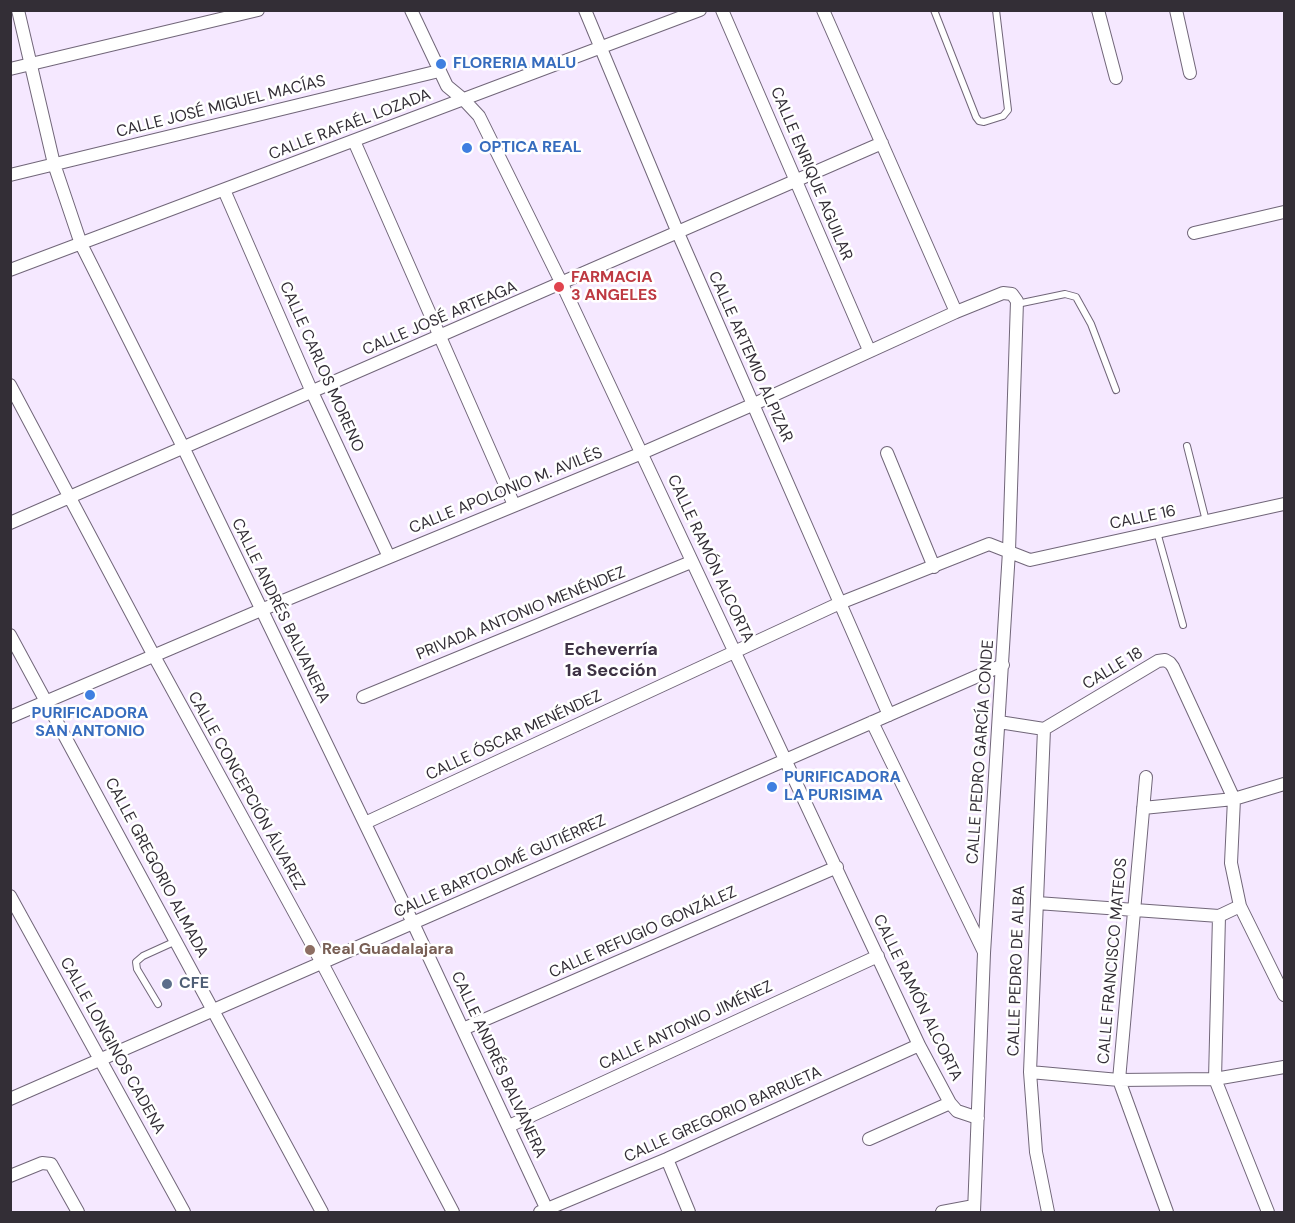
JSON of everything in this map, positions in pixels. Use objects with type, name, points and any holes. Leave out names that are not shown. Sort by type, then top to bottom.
[{"type":"street","name":"CALLE ANDRÉS BALVANERA","points":[[18,10],[54,165],[81,244],[183,447],[413,923],[509,1126],[545,1211]]},
{"type":"street","points":[[10,69],[258,10]]},
{"type":"street","name":"CALLE RAMÓN ALCORTA","points":[[411,10],[447,86],[479,116],[562,284],[919,1045],[950,1103],[957,1111],[978,1118]]},
{"type":"street","name":"CALLE ARTEMIO ALPIZAR","points":[[585,10],[752,405],[889,715]]},
{"type":"street","name":"CALLE RAFAÉL LOZADA","points":[[10,270],[700,10]]},
{"type":"street","name":"CALLE ENRIQUE AGUILAR","points":[[722,10],[869,350]]},
{"type":"street","points":[[823,10],[956,312]]},
{"type":"street","points":[[1098,10],[1116,78]]},
{"type":"street","points":[[1176,10],[1190,73]]},
{"type":"street","name":"CALLE JOSÉ MIGUEL MACÍAS","points":[[10,175],[439,71]]},
{"type":"street","points":[[354,141],[514,505]]},
{"type":"street","name":"CALLE JOSÉ ARTEAGA","points":[[10,523],[882,144]]},
{"type":"street","name":"CALLE CARLOS MORENO","points":[[224,190],[312,392],[389,557]]},
{"type":"street","points":[[1194,232],[1284,212]]},
{"type":"street","name":"CALLE APOLONIO M. AVILÉS","points":[[10,717],[261,610],[642,453],[956,312],[1003,293],[1014,299]]},
{"type":"street","name":"CALLE PEDRO GARCÍA CONDE","points":[[974,1209],[984,953],[1009,551],[1014,299]]},
{"type":"street","name":"CALLE CONCEPCIÓN ÁLVAREZ","points":[[10,385],[154,656],[322,963],[453,1212]]},
{"type":"street","points":[[887,453],[934,567]]},
{"type":"street","name":"CALLE 16","points":[[1009,551],[1030,560],[1284,504]]},
{"type":"street","name":"CALLE ÓSCAR MENÉNDEZ","points":[[364,823],[840,603],[989,544],[1009,551]]},
{"type":"street","name":"PRIVADA ANTONIO MENÉNDEZ","points":[[363,697],[691,561]]},
{"type":"street","name":"CALLE GREGORIO ALMADA","points":[[10,635],[322,1212]]},
{"type":"street","name":"CALLE 18","points":[[1044,729],[1158,661],[1165,660],[1173,668],[1234,799],[1231,863],[1240,906],[1284,995]]},
{"type":"street","name":"CALLE BARTOLOMÉ GUTIÉRREZ","points":[[10,1099],[1003,665]]},
{"type":"street","points":[[872,722],[984,953]]},
{"type":"street","points":[[999,722],[1044,729]]},
{"type":"street","name":"CALLE PEDRO DE ALBA","points":[[1044,729],[1030,1072],[1036,1152],[1048,1212]]},
{"type":"street","name":"CALLE FRANCISCO MATEOS","points":[[1146,777],[1119,1080],[1167,1212]]},
{"type":"street","points":[[1143,808],[1234,799],[1284,784]]},
{"type":"street","name":"CALLE REFUGIO GONZÁLEZ","points":[[463,1029],[837,867]]},
{"type":"street","name":"CALLE LONGINOS CADENA","points":[[10,896],[14,910],[101,1059],[184,1212]]},
{"type":"street","points":[[1037,903],[1219,916],[1240,906]]},
{"type":"street","points":[[1219,916],[1215,1079],[1268,1212]]},
{"type":"street","name":"CALLE ANTONIO JIMÉNEZ","points":[[509,1126],[878,956]]},
{"type":"street","name":"CALLE GREGORIO BARRUETA","points":[[545,1211],[667,1159],[919,1045]]},
{"type":"street","points":[[1030,1072],[1119,1080],[1215,1079],[1284,1067]]},
{"type":"street","points":[[868,1139],[950,1103]]},
{"type":"street","points":[[667,1159],[689,1212]]},
{"type":"street","points":[[10,1176],[47,1163],[54,1167],[78,1212]]},
{"type":"street","points":[[942,1212],[974,1209]]},
{"type":"lane","points":[[934,10],[976,117],[981,122],[1003,116],[1008,110],[996,10]]},
{"type":"lane","points":[[1014,299],[1065,294],[1076,297],[1091,324],[1116,390]]},
{"type":"lane","points":[[1187,446],[1206,521]]},
{"type":"lane","points":[[1157,532],[1183,625]]},
{"type":"lane","points":[[158,1005],[137,969],[136,962],[143,956],[176,940]]},
{"type":"place","name":"FLORERIA MALU","points":[[441,64]]},
{"type":"place","name":"OPTICA REAL","points":[[467,148]]},
{"type":"place","name":"FARMACIA 3 ANGELES","points":[[559,287]]},
{"type":"place","name":"PURIFICADORA SAN ANTONIO","points":[[90,695]]},
{"type":"place","name":"PURIFICADORA LA PURISIMA","points":[[772,787]]},
{"type":"place","name":"Real Guadalajara","points":[[310,950]]},
{"type":"place","name":"CFE","points":[[167,984]]},
{"type":"district","name":"Echeverría 1a Sección","points":[[611,660]]}]
